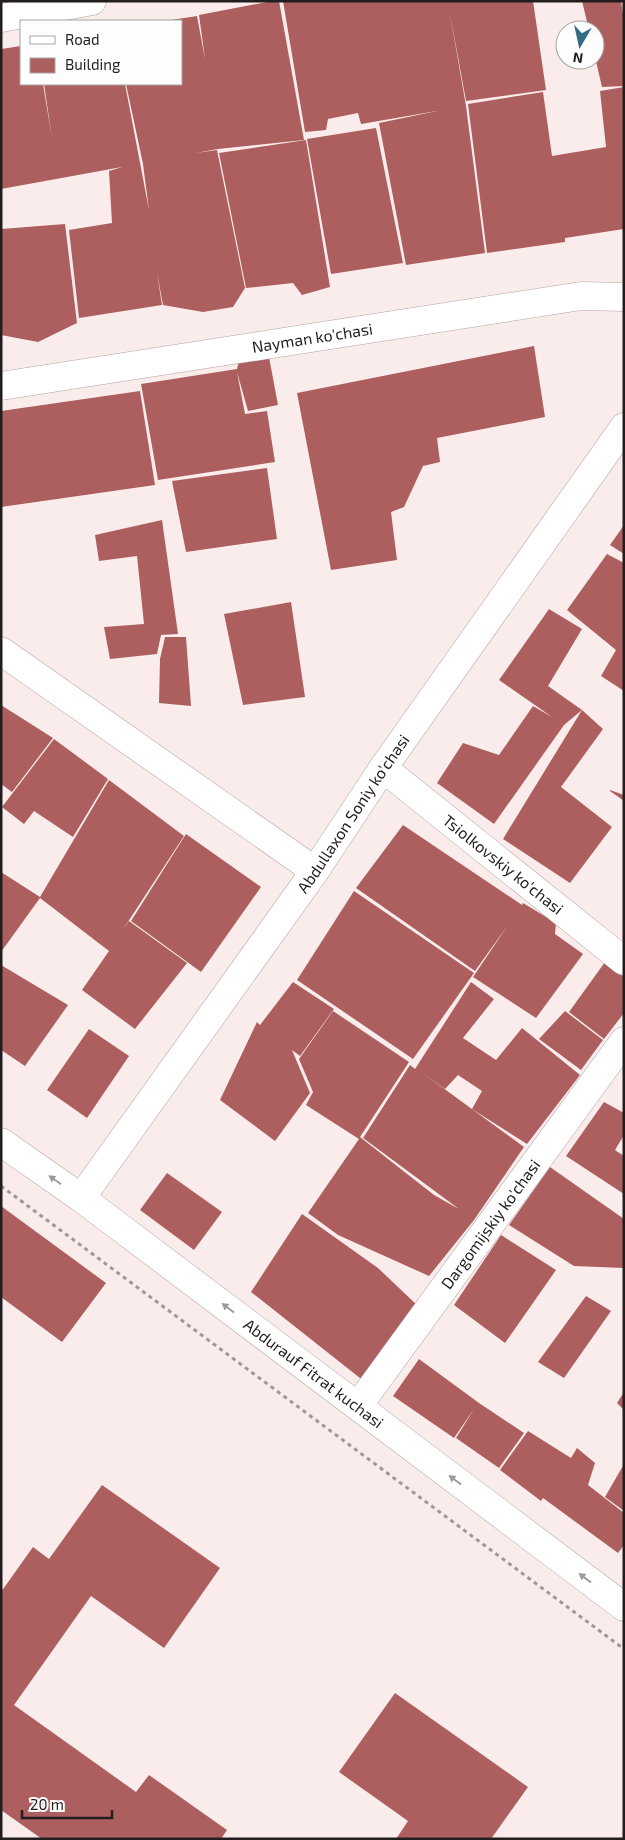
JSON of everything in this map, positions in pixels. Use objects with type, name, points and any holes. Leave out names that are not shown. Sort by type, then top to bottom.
[{"type":"street","points":[[1,18],[92,1]]},
{"type":"street","name":"Nayman ko'chasi","points":[[1,386],[581,296],[624,297]]},
{"type":"street","name":"Abdullaxon Soniy ko'chasi","points":[[81,1198],[315,871],[383,768],[624,427]]},
{"type":"street","points":[[1,650],[315,871]]},
{"type":"street","name":"Tsiolkovskiy ko'chasi","points":[[383,768],[624,961]]},
{"type":"street","name":"Dargomijskiy ko'chasi","points":[[358,1406],[624,1041]]},
{"type":"street","name":"Abdurauf Fitrat kuchasi","points":[[1,1142],[81,1198],[623,1603]]},
{"type":"path","points":[[1,1186],[624,1649]]},
{"type":"building","points":[[279,1],[304,140],[218,149],[196,153],[217,150],[245,288],[233,307],[203,312],[163,305],[157,273],[162,305],[79,318],[69,230],[112,223],[109,171],[122,167],[1,189],[1,49],[20,46],[20,85],[43,85],[52,138],[44,85],[125,85],[149,210],[143,164],[126,85],[182,85],[182,20],[171,20],[197,16],[205,59],[199,15]]},
{"type":"building","points":[[283,1],[533,1],[546,90],[466,101],[449,8],[466,106],[485,253],[406,265],[379,123],[437,111],[361,124],[358,113],[328,119],[326,130],[305,132]]},
{"type":"building","points":[[582,1],[621,1],[624,21],[624,86],[602,87],[598,70],[605,70],[605,20],[587,20]]},
{"type":"building","points":[[624,87],[624,229],[565,238],[565,242],[487,253],[468,104],[543,92],[552,156],[606,147],[600,91]]},
{"type":"building","points":[[376,128],[403,263],[331,274],[307,139]]},
{"type":"building","points":[[306,140],[330,287],[302,295],[293,283],[246,288],[219,153]]},
{"type":"building","points":[[65,224],[77,323],[38,342],[1,335],[1,229]]},
{"type":"building","points":[[534,346],[545,417],[437,438],[440,462],[423,466],[404,507],[391,512],[397,560],[331,570],[297,393]]},
{"type":"building","points":[[269,357],[278,405],[248,411],[237,372],[245,414],[267,411],[275,462],[158,480],[141,384],[237,369],[239,361]]},
{"type":"building","points":[[140,391],[155,485],[1,507],[1,411]]},
{"type":"building","points":[[267,468],[277,539],[186,552],[172,481]]},
{"type":"building","points":[[162,520],[178,634],[161,635],[157,654],[110,659],[104,627],[144,624],[137,556],[99,561],[95,535]]},
{"type":"building","points":[[624,525],[624,554],[610,545]]},
{"type":"building","points":[[607,554],[624,563],[624,691],[601,676],[616,650],[567,610]]},
{"type":"building","points":[[291,602],[305,697],[243,705],[224,614]]},
{"type":"building","points":[[549,609],[582,629],[548,686],[582,710],[564,725],[494,824],[437,783],[463,743],[499,755],[533,706],[552,717],[499,680]]},
{"type":"building","points":[[165,637],[186,637],[191,706],[159,703],[160,659]]},
{"type":"building","points":[[1,705],[53,738],[12,792],[1,784]]},
{"type":"building","points":[[582,710],[603,729],[561,787],[612,827],[570,883],[503,839]]},
{"type":"building","points":[[54,739],[108,779],[73,837],[34,811],[24,824],[2,807]]},
{"type":"building","points":[[109,780],[184,836],[122,931],[129,921],[187,963],[135,1029],[82,990],[109,951],[40,898],[1,952],[1,872],[40,897]]},
{"type":"building","points":[[610,791],[624,795],[624,801]]},
{"type":"building","points":[[403,825],[522,905],[523,903],[556,923],[555,934],[583,954],[536,1018],[473,977],[508,925],[475,971],[356,888]]},
{"type":"building","points":[[186,834],[261,887],[201,972],[131,921]]},
{"type":"building","points":[[354,891],[474,973],[413,1059],[297,980]]},
{"type":"building","points":[[605,962],[624,977],[624,1013],[604,1039],[569,1012]]},
{"type":"building","points":[[1,965],[68,1005],[25,1066],[1,1050]]},
{"type":"building","points":[[293,982],[334,1009],[300,1056],[292,1050],[310,1093],[275,1141],[220,1100],[257,1022],[260,1025]]},
{"type":"building","points":[[471,982],[494,999],[463,1038],[496,1060],[522,1028],[580,1075],[527,1144],[472,1109],[482,1091],[458,1075],[445,1089],[417,1069],[524,1147],[474,1220],[429,1276],[338,1235],[308,1213],[359,1139],[306,1105],[313,1092],[299,1059],[333,1011],[409,1062],[360,1137],[434,1195],[459,1209],[363,1138],[410,1065],[415,1069]]},
{"type":"building","points":[[565,1011],[603,1040],[581,1070],[539,1039]]},
{"type":"building","points":[[89,1029],[129,1056],[87,1118],[47,1090]]},
{"type":"building","points":[[604,1102],[624,1113],[624,1135],[615,1150],[624,1156],[624,1194],[566,1156]]},
{"type":"building","points":[[550,1167],[624,1219],[624,1268],[574,1266],[509,1225]]},
{"type":"building","points":[[167,1173],[222,1212],[194,1250],[140,1210]]},
{"type":"building","points":[[1,1206],[106,1283],[62,1342],[1,1297]]},
{"type":"building","points":[[302,1214],[378,1268],[419,1307],[365,1382],[251,1292]]},
{"type":"building","points":[[501,1235],[556,1270],[505,1343],[454,1305]]},
{"type":"building","points":[[586,1296],[611,1311],[564,1378],[538,1362]]},
{"type":"building","points":[[419,1359],[524,1433],[499,1468],[456,1438],[474,1409],[454,1438],[393,1396]]},
{"type":"building","points":[[624,1392],[624,1410],[617,1403]]},
{"type":"building","points":[[528,1431],[571,1458],[577,1448],[595,1463],[588,1485],[624,1513],[624,1545],[618,1553],[543,1498],[541,1501],[500,1470]]},
{"type":"building","points":[[624,1464],[624,1511],[605,1497]]},
{"type":"building","points":[[102,1485],[220,1568],[164,1648],[91,1596],[14,1705],[136,1792],[149,1775],[227,1830],[221,1839],[42,1839],[1,1810],[1,1592],[33,1547],[49,1559]]},
{"type":"building","points":[[395,1693],[528,1787],[491,1839],[396,1839],[408,1821],[339,1772]]}]
